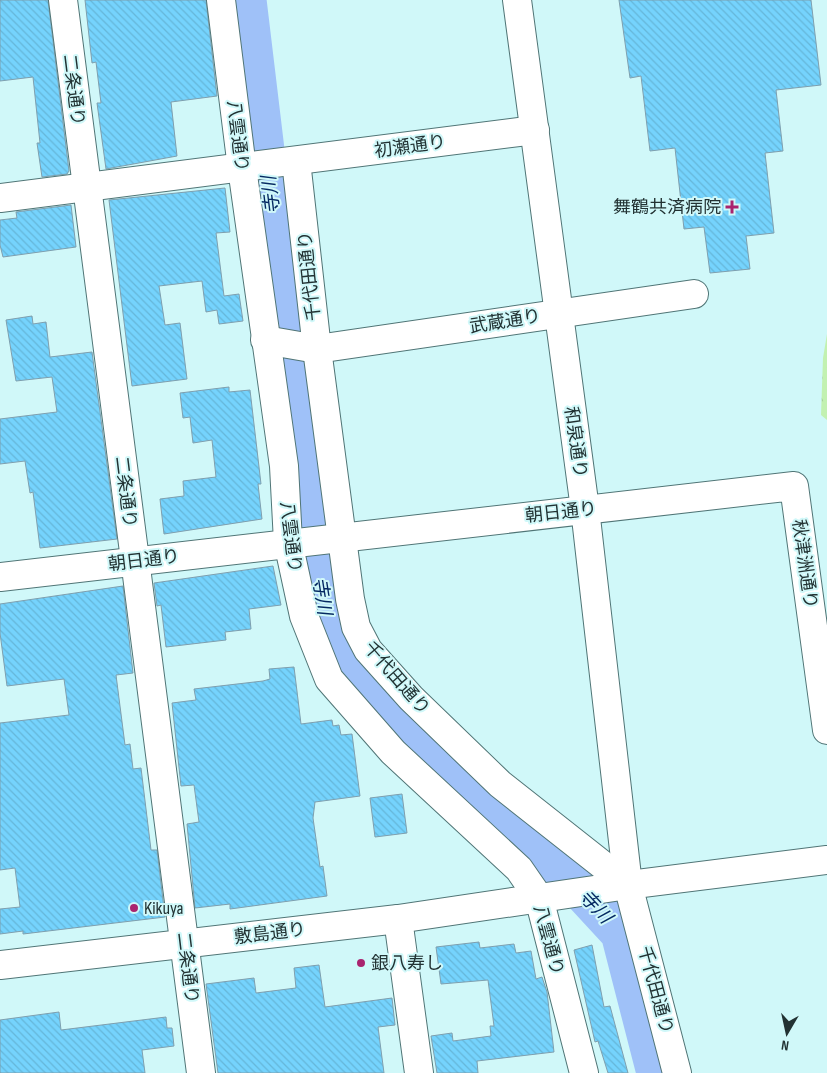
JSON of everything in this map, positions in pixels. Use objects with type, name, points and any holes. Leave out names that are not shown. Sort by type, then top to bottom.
[{"type":"street","name":"二条通り","points":[[63,0],[201,1073]]},
{"type":"street","name":"八雲通り","points":[[221,0],[248,167],[271,341],[293,542],[304,616],[329,679],[393,752],[518,869],[538,898],[584,1073]]},
{"type":"street","name":"和泉通り","points":[[517,0],[585,509],[617,887]]},
{"type":"street","name":"初瀬通り","points":[[248,167],[535,130]]},
{"type":"street","name":"千代田通り","points":[[291,162],[334,537],[356,627],[368,650],[411,698],[500,784],[617,887],[677,1073]]},
{"type":"street","points":[[0,198],[248,167]]},
{"type":"street","name":"武蔵通り","points":[[311,349],[694,294]]},
{"type":"street","points":[[271,341],[311,349]]},
{"type":"street","name":"朝日通り","points":[[0,577],[334,537],[794,486]]},
{"type":"street","name":"秋津洲通り","points":[[794,486],[827,730]]},
{"type":"street","name":"敷島通り","points":[[0,965],[398,918],[827,860]]},
{"type":"street","points":[[398,918],[419,1073]]},
{"type":"green space","points":[[827,334],[827,420],[821,415],[823,358]]},
{"type":"building","points":[[0,0],[48,0],[69,171],[67,174],[42,177],[37,143],[40,143],[33,77],[0,81]]},
{"type":"building","points":[[85,0],[206,0],[217,96],[171,102],[177,156],[106,169],[97,103],[101,103],[96,62],[92,63]]},
{"type":"building","points":[[619,0],[811,0],[821,85],[776,90],[783,151],[765,153],[774,233],[746,236],[750,269],[710,273],[704,227],[684,229],[675,148],[650,151],[641,76],[630,78]]},
{"type":"building","points":[[225,188],[230,232],[216,233],[224,296],[239,294],[243,321],[219,324],[217,310],[206,312],[202,281],[159,286],[165,325],[180,323],[187,379],[132,386],[109,200]]},
{"type":"building","points":[[71,205],[76,247],[3,257],[0,245],[0,220],[17,218],[16,212]]},
{"type":"building","points":[[32,316],[33,324],[46,322],[50,357],[92,352],[117,539],[40,548],[33,492],[30,493],[25,461],[0,464],[0,419],[57,412],[52,377],[16,381],[6,320]]},
{"type":"building","points":[[229,387],[229,392],[250,390],[261,484],[258,484],[262,519],[164,534],[160,499],[184,496],[183,481],[216,477],[212,440],[193,443],[190,417],[183,418],[180,393]]},
{"type":"building","points":[[273,566],[281,605],[249,609],[251,629],[225,632],[226,640],[166,647],[161,605],[157,606],[154,583]]},
{"type":"building","points":[[123,586],[133,673],[116,675],[125,745],[130,744],[133,769],[141,768],[151,850],[157,850],[165,917],[23,934],[23,931],[0,934],[0,909],[20,907],[15,868],[0,870],[0,723],[69,715],[64,679],[7,686],[0,633],[0,604]]},
{"type":"building","points":[[294,667],[301,724],[332,720],[333,726],[339,725],[341,735],[352,734],[360,796],[315,802],[313,818],[320,867],[323,866],[327,896],[230,909],[230,904],[195,908],[187,824],[199,822],[194,785],[181,786],[172,703],[196,700],[194,689],[263,681],[270,679],[269,669]]},
{"type":"building","points":[[402,794],[407,833],[375,837],[370,798]]},
{"type":"building","points":[[479,942],[480,948],[514,944],[516,953],[531,951],[536,979],[542,977],[547,992],[554,1052],[477,1061],[478,1073],[437,1073],[431,1036],[452,1033],[453,1041],[491,1036],[490,1026],[494,1026],[488,980],[441,984],[436,947]]},
{"type":"building","points":[[592,945],[604,1007],[610,1006],[628,1073],[608,1073],[598,1041],[595,1042],[574,950]]},
{"type":"building","points":[[319,965],[325,1007],[392,998],[395,1025],[378,1027],[384,1073],[218,1073],[206,984],[254,978],[256,993],[296,988],[294,968]]},
{"type":"building","points":[[59,1012],[61,1030],[166,1017],[167,1028],[172,1028],[174,1046],[142,1050],[145,1073],[0,1073],[0,1020]]},
{"type":"waterway","name":"寺川","points":[[246,0],[308,517],[315,540],[324,618],[350,663],[399,724],[505,821],[561,868],[621,933],[657,1073]]},
{"type":"place","name":"舞鶴共済病院","points":[[732,207]]},
{"type":"place","name":"Kikuya","points":[[134,908]]},
{"type":"place","name":"銀八寿し","points":[[361,963]]}]
